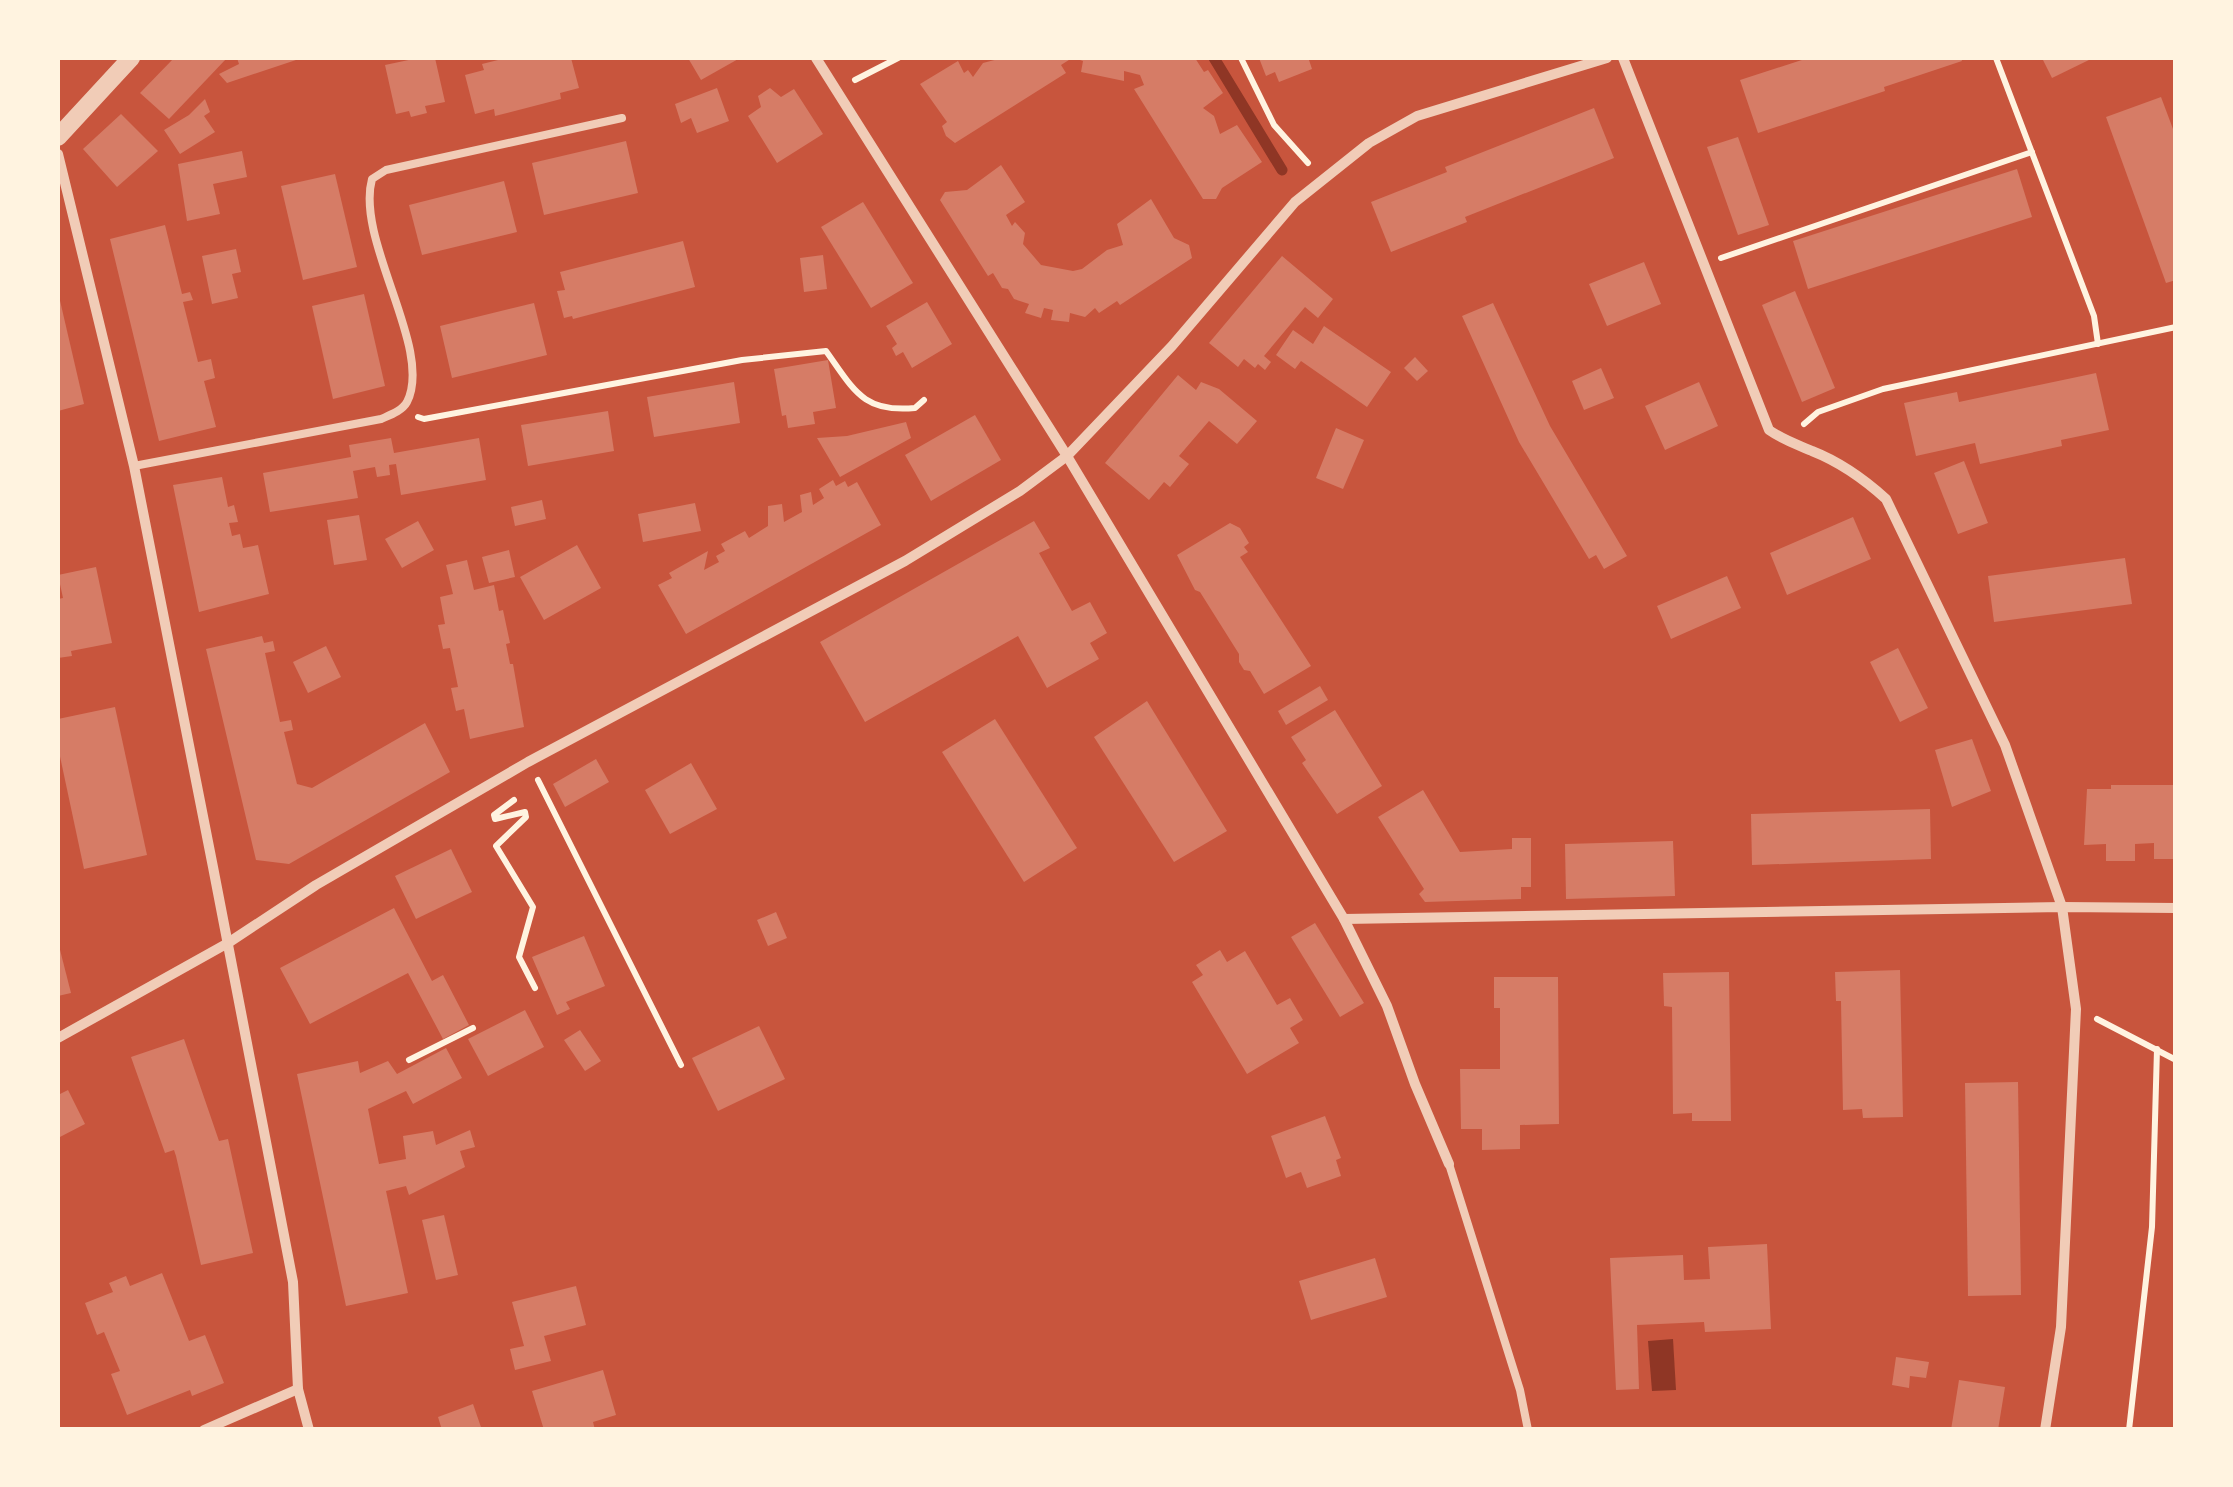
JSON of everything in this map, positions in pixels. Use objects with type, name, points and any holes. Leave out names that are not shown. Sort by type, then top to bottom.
[{"type":"street","points":[[58,137],[131,58]]},
{"type":"street","points":[[816,58],[1067,456],[1344,918],[1387,1006],[1449,1164]]},
{"type":"street","points":[[58,1038],[228,943],[316,885],[528,762],[905,561],[1020,492],[1067,456],[1172,346],[1294,202],[1369,143],[1417,116],[1606,58]]},
{"type":"street","points":[[1622,58],[1769,430],[1865,480],[1886,500],[2005,745],[2062,906],[2076,1009],[2061,1327],[2045,1430]]},
{"type":"street","points":[[58,154],[134,466],[228,943],[293,1282],[298,1389],[308,1430]]},
{"type":"street","points":[[1344,918],[2062,906],[2176,908]]},
{"type":"street","points":[[204,1430],[298,1389]]},
{"type":"lane","points":[[134,466],[381,419],[401,409],[408,401],[412,380],[410,354],[374,232],[368,192],[372,179],[386,170],[622,118]]},
{"type":"lane","points":[[1449,1164],[1520,1390],[1528,1430]]},
{"type":"path","points":[[837,90],[898,58]]},
{"type":"path","points":[[1241,58],[1274,125],[1322,179]]},
{"type":"path","points":[[1996,58],[2094,316],[2098,344]]},
{"type":"path","points":[[1704,264],[2032,152]]},
{"type":"path","points":[[1784,441],[1818,412],[1884,389],[2176,327]]},
{"type":"path","points":[[401,409],[424,420],[742,360],[826,351],[864,401],[889,411],[916,408],[924,400]]},
{"type":"path","points":[[528,762],[681,1065]]},
{"type":"path","points":[[502,777],[514,800],[495,818],[524,812],[526,817],[496,846],[532,907],[520,957],[534,988]]},
{"type":"path","points":[[2076,1009],[2176,1060]]},
{"type":"path","points":[[409,1060],[473,1028]]},
{"type":"path","points":[[2129,1430],[2152,1227],[2158,1049]]},
{"type":"shaded area","points":[[1673,1339],[1676,1390],[1652,1391],[1648,1341]]},
{"type":"building","points":[[174,58],[226,59],[169,119],[140,93]]},
{"type":"building","points":[[237,58],[296,60],[227,83],[219,74],[239,64]]},
{"type":"building","points":[[435,58],[445,102],[425,106],[427,113],[411,117],[409,111],[396,114],[385,65]]},
{"type":"building","points":[[506,58],[571,58],[579,88],[560,93],[561,99],[495,116],[494,109],[475,114],[465,75],[484,70],[482,64]]},
{"type":"building","points":[[688,58],[740,58],[701,80]]},
{"type":"building","points":[[1002,58],[1072,58],[1061,65],[1066,73],[955,143],[946,136],[942,126],[947,122],[920,84],[958,61],[964,73],[968,70],[973,77],[983,63]]},
{"type":"building","points":[[1074,58],[1195,58],[1223,93],[1203,108],[1214,116],[1220,134],[1237,125],[1262,162],[1222,188],[1216,199],[1203,199],[1134,89],[1144,85],[1140,75],[1124,71],[1124,81],[1081,72],[1083,61]]},
{"type":"building","points":[[1259,58],[1315,58],[1309,60],[1312,69],[1279,82],[1275,72],[1266,76]]},
{"type":"building","points":[[1808,58],[1962,61],[1758,133],[1740,80]]},
{"type":"building","points":[[2042,58],[2093,58],[2052,78]]},
{"type":"building","points":[[717,88],[729,121],[697,133],[691,118],[681,123],[675,104]]},
{"type":"building","points":[[770,88],[781,97],[794,89],[823,134],[777,163],[748,116],[761,107],[758,96]]},
{"type":"building","points":[[2161,97],[2176,137],[2176,280],[2166,283],[2106,117]]},
{"type":"building","points":[[205,99],[210,112],[204,116],[215,132],[180,154],[164,130],[189,115]]},
{"type":"building","points":[[1594,108],[1614,158],[1465,217],[1467,222],[1391,252],[1371,202],[1447,172],[1445,167]]},
{"type":"building","points":[[121,114],[158,151],[117,187],[83,149]]},
{"type":"building","points":[[1738,137],[1769,225],[1738,235],[1707,147]]},
{"type":"building","points":[[626,141],[638,193],[544,215],[532,163]]},
{"type":"building","points":[[242,151],[247,177],[213,184],[220,214],[187,221],[178,164]]},
{"type":"building","points":[[1001,165],[1025,202],[1006,215],[1012,226],[1015,222],[1025,233],[1023,244],[1041,265],[1082,269],[1107,250],[1123,245],[1117,224],[1151,199],[1174,238],[1189,245],[1192,258],[1120,305],[1117,301],[1099,313],[1095,308],[1085,317],[1070,313],[1069,322],[1051,320],[1053,310],[1044,308],[1041,318],[1025,313],[1029,304],[1014,299],[993,273],[988,276],[940,200],[945,192],[967,190]]},
{"type":"building","points":[[2017,169],[2032,217],[1808,289],[1793,241]]},
{"type":"building","points":[[335,174],[357,267],[303,280],[281,186]]},
{"type":"building","points":[[504,181],[517,232],[422,255],[409,205]]},
{"type":"building","points":[[863,202],[913,283],[871,308],[821,227]]},
{"type":"building","points":[[165,225],[182,294],[190,292],[193,300],[183,302],[198,362],[211,359],[215,378],[204,381],[216,427],[159,441],[110,239]]},
{"type":"building","points":[[683,241],[695,287],[573,319],[564,318],[557,291],[565,290],[560,272]]},
{"type":"building","points":[[236,249],[241,272],[232,274],[238,298],[212,304],[202,256]]},
{"type":"building","points":[[823,255],[827,289],[804,292],[800,258]]},
{"type":"building","points":[[1282,256],[1333,299],[1318,318],[1305,307],[1264,356],[1271,362],[1265,370],[1244,359],[1238,367],[1209,343]]},
{"type":"building","points":[[1644,262],[1661,304],[1607,326],[1589,284]]},
{"type":"building","points":[[1795,291],[1835,388],[1802,402],[1762,305]]},
{"type":"building","points":[[58,292],[84,404],[58,411]]},
{"type":"building","points":[[364,294],[385,386],[333,399],[312,306]]},
{"type":"building","points":[[927,302],[952,344],[912,368],[903,352],[896,356],[892,348],[897,344],[886,326]]},
{"type":"building","points":[[534,303],[547,355],[452,378],[440,326]]},
{"type":"building","points":[[1493,303],[1550,426],[1627,556],[1604,569],[1596,555],[1589,559],[1519,442],[1462,316]]},
{"type":"building","points":[[1324,326],[1391,372],[1367,407],[1301,361],[1295,369],[1276,355],[1293,330],[1313,344]]},
{"type":"building","points":[[1415,357],[1428,371],[1417,381],[1404,368]]},
{"type":"building","points":[[828,360],[836,408],[813,412],[815,424],[788,428],[786,415],[782,416],[774,369]]},
{"type":"building","points":[[1601,368],[1614,398],[1584,410],[1572,381]]},
{"type":"building","points":[[2096,373],[2109,430],[2061,440],[2062,446],[1980,464],[1975,443],[1916,456],[1904,403],[1957,392],[1959,402]]},
{"type":"building","points":[[1178,375],[1196,390],[1201,382],[1219,389],[1257,421],[1237,444],[1209,421],[1179,456],[1189,464],[1170,487],[1164,482],[1149,500],[1105,463]]},
{"type":"building","points":[[734,382],[740,423],[654,437],[647,397]]},
{"type":"building","points":[[1699,382],[1718,426],[1665,450],[1645,406]]},
{"type":"building","points":[[608,411],[614,451],[528,466],[521,425]]},
{"type":"building","points":[[975,415],[1001,460],[931,501],[905,455]]},
{"type":"building","points":[[906,422],[911,438],[840,477],[817,438],[847,436]]},
{"type":"building","points":[[1336,428],[1364,440],[1343,489],[1316,478]]},
{"type":"building","points":[[391,438],[394,453],[479,438],[486,480],[401,495],[396,464],[389,465],[390,475],[377,477],[375,467],[353,471],[358,498],[270,512],[263,473],[351,457],[349,445]]},
{"type":"building","points":[[1964,461],[1988,523],[1958,534],[1934,473]]},
{"type":"building","points":[[222,477],[228,507],[234,505],[238,522],[229,523],[232,536],[240,534],[243,548],[258,545],[269,594],[199,612],[173,485]]},
{"type":"building","points":[[833,480],[836,486],[845,481],[848,487],[857,482],[881,525],[686,634],[658,585],[672,578],[669,573],[708,551],[704,570],[719,562],[716,556],[725,551],[721,544],[745,531],[749,538],[768,526],[768,506],[782,504],[784,522],[802,512],[800,495],[811,492],[813,505],[824,498],[819,489]]},
{"type":"building","points":[[542,500],[546,519],[515,526],[511,507]]},
{"type":"building","points":[[695,503],[701,531],[643,542],[638,514]]},
{"type":"building","points":[[359,515],[367,560],[334,565],[327,520]]},
{"type":"building","points":[[1853,517],[1871,559],[1787,595],[1770,553]]},
{"type":"building","points":[[418,521],[434,550],[402,568],[385,539]]},
{"type":"building","points":[[1034,521],[1050,548],[1039,553],[1072,611],[1090,602],[1107,633],[1090,643],[1099,659],[1047,688],[1018,636],[865,722],[820,642]]},
{"type":"building","points":[[1230,523],[1240,528],[1249,543],[1244,547],[1248,552],[1240,557],[1311,666],[1264,694],[1250,671],[1244,670],[1239,654],[1195,590],[1177,555]]},
{"type":"building","points":[[577,545],[601,588],[544,620],[520,577]]},
{"type":"building","points":[[509,550],[515,577],[489,583],[482,557]]},
{"type":"building","points":[[2125,558],[2132,604],[1994,622],[1988,576]]},
{"type":"building","points":[[467,560],[474,590],[494,585],[499,611],[503,610],[510,643],[506,644],[524,727],[470,739],[464,709],[456,711],[451,688],[458,687],[450,648],[443,649],[438,625],[445,624],[440,597],[453,594],[446,565]]},
{"type":"building","points":[[96,567],[112,643],[71,651],[72,656],[58,658],[58,599],[63,598],[58,575]]},
{"type":"building","points":[[1727,576],[1741,608],[1671,639],[1657,606]]},
{"type":"building","points":[[262,636],[264,643],[273,641],[275,651],[265,653],[280,722],[291,720],[293,730],[284,732],[297,784],[312,788],[425,723],[450,772],[289,864],[256,860],[206,649]]},
{"type":"building","points":[[326,646],[341,677],[308,693],[293,662]]},
{"type":"building","points":[[1898,648],[1928,708],[1900,722],[1870,662]]},
{"type":"building","points":[[1320,686],[1328,700],[1286,725],[1278,711]]},
{"type":"building","points":[[1147,701],[1227,831],[1174,862],[1094,737]]},
{"type":"building","points":[[115,707],[147,855],[84,869],[58,747],[58,719]]},
{"type":"building","points":[[1335,710],[1382,786],[1337,814],[1302,763],[1306,760],[1291,737]]},
{"type":"building","points":[[995,719],[1077,848],[1024,882],[942,752]]},
{"type":"building","points":[[1972,739],[1991,791],[1952,807],[1935,750]]},
{"type":"building","points":[[596,759],[609,782],[565,807],[553,784]]},
{"type":"building","points":[[691,763],[717,809],[670,834],[645,790]]},
{"type":"building","points":[[2111,785],[2176,785],[2176,859],[2154,859],[2154,843],[2135,844],[2135,861],[2106,861],[2106,844],[2084,845],[2087,789],[2111,789]]},
{"type":"building","points":[[1423,790],[1460,852],[1512,849],[1512,838],[1531,838],[1531,887],[1521,887],[1521,899],[1425,902],[1419,894],[1424,889],[1378,817]]},
{"type":"building","points":[[1930,809],[1931,859],[1752,865],[1751,814]]},
{"type":"building","points":[[1673,841],[1675,896],[1566,899],[1565,844]]},
{"type":"building","points":[[451,849],[472,892],[416,919],[395,876]]},
{"type":"building","points":[[394,908],[432,981],[443,975],[469,1025],[443,1039],[408,973],[310,1024],[280,968]]},
{"type":"building","points":[[776,912],[787,938],[768,946],[757,920]]},
{"type":"building","points":[[1315,923],[1364,1003],[1340,1017],[1291,937]]},
{"type":"building","points":[[584,936],[605,986],[566,1002],[570,1009],[557,1015],[532,957]]},
{"type":"building","points":[[58,942],[71,993],[58,996]]},
{"type":"building","points":[[1220,950],[1227,962],[1245,951],[1277,1005],[1290,998],[1303,1020],[1290,1028],[1299,1043],[1247,1074],[1192,982],[1203,975],[1196,965]]},
{"type":"building","points":[[1900,970],[1903,1117],[1863,1118],[1862,1109],[1843,1110],[1841,1001],[1836,1001],[1835,972]]},
{"type":"building","points":[[1729,972],[1731,1121],[1692,1121],[1692,1113],[1673,1114],[1672,1007],[1664,1006],[1663,973]]},
{"type":"building","points":[[1494,977],[1558,977],[1559,1124],[1520,1125],[1520,1149],[1482,1150],[1482,1129],[1461,1129],[1460,1069],[1500,1069],[1500,1008],[1494,1008]]},
{"type":"building","points":[[525,1010],[544,1047],[488,1076],[468,1039]]},
{"type":"building","points":[[759,1026],[785,1079],[718,1111],[692,1058]]},
{"type":"building","points":[[580,1030],[601,1061],[585,1071],[564,1040]]},
{"type":"building","points":[[184,1039],[219,1141],[228,1139],[253,1253],[201,1265],[174,1150],[165,1153],[131,1057]]},
{"type":"building","points":[[446,1048],[462,1078],[413,1104],[406,1091],[368,1109],[379,1164],[406,1159],[403,1136],[433,1131],[436,1145],[470,1130],[475,1147],[460,1151],[465,1167],[409,1195],[406,1186],[386,1191],[408,1293],[346,1306],[297,1074],[358,1061],[360,1073],[388,1061],[397,1074]]},
{"type":"building","points":[[2018,1082],[2021,1295],[1968,1296],[1965,1083]]},
{"type":"building","points":[[68,1090],[85,1124],[58,1138],[58,1095]]},
{"type":"building","points":[[1325,1116],[1341,1158],[1336,1160],[1341,1176],[1307,1188],[1301,1172],[1286,1178],[1271,1136]]},
{"type":"building","points":[[444,1215],[458,1275],[436,1280],[422,1220]]},
{"type":"building","points":[[1767,1244],[1771,1329],[1705,1332],[1704,1322],[1637,1325],[1639,1389],[1616,1390],[1610,1258],[1683,1255],[1684,1280],[1710,1279],[1708,1247]]},
{"type":"building","points":[[1375,1258],[1387,1297],[1311,1320],[1299,1281]]},
{"type":"building","points":[[162,1273],[189,1341],[205,1335],[224,1383],[192,1396],[190,1390],[127,1415],[111,1374],[120,1371],[104,1332],[97,1335],[85,1303],[113,1292],[109,1283],[126,1276],[130,1286]]},
{"type":"building","points":[[576,1286],[586,1325],[544,1336],[551,1361],[515,1370],[510,1349],[524,1346],[512,1302]]},
{"type":"building","points":[[1896,1357],[1929,1362],[1926,1378],[1910,1376],[1909,1388],[1892,1385]]},
{"type":"building","points":[[603,1370],[616,1415],[593,1422],[595,1430],[544,1430],[532,1391]]},
{"type":"building","points":[[1959,1380],[2005,1387],[1998,1430],[1951,1430]]},
{"type":"building","points":[[473,1404],[482,1430],[442,1430],[438,1417]]},
{"type":"waterway","points":[[1214,58],[1282,170]]}]
